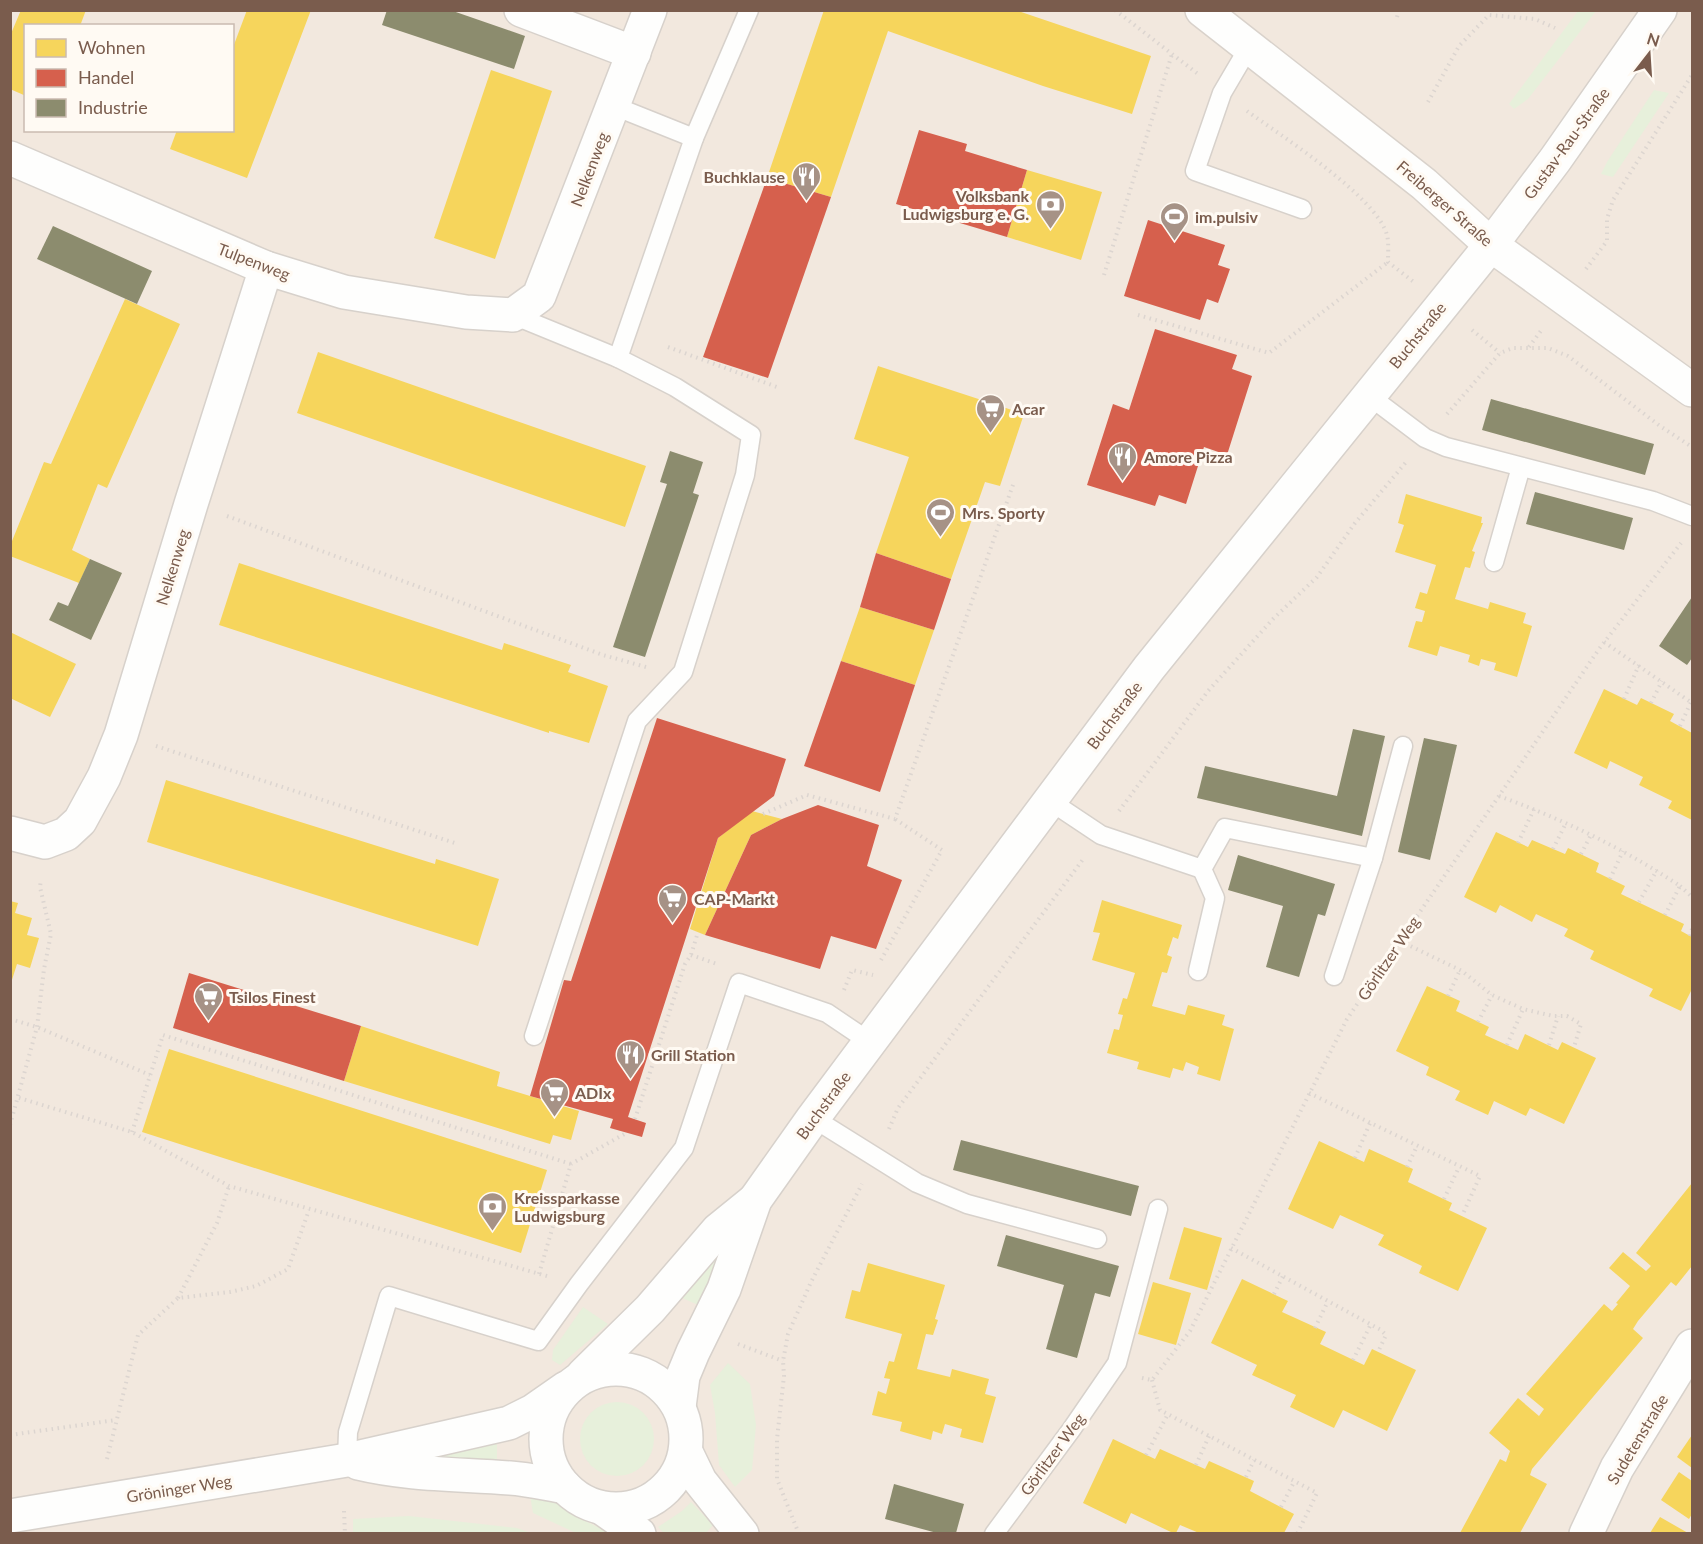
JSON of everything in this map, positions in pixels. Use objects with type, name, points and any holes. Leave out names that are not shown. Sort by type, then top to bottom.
[{"type":"street","points":[[521,10],[634,53]]},
{"type":"street","name":"Nelkenweg","points":[[513,315],[539,296],[650,10]]},
{"type":"street","name":"Freiberger Straße","points":[[1202,10],[1424,183],[1491,245],[1692,390]]},
{"type":"street","name":"Gustav-Rau-Straße","points":[[1491,245],[1555,160],[1660,10]]},
{"type":"street","name":"Tulpenweg","points":[[10,158],[266,268],[344,292],[466,312],[513,315]]},
{"type":"street","name":"Buchstraße","points":[[679,1407],[683,1376],[724,1289],[755,1200],[813,1118],[1149,668],[1491,245]]},
{"type":"street","name":"Nelkenweg","points":[[45,842],[66,834],[80,821],[104,777],[121,735],[266,268]]},
{"type":"street","points":[[10,833],[45,842]]},
{"type":"street","name":"Buchstraße","points":[[575,1382],[650,1309],[718,1230],[736,1213],[755,1200]]},
{"type":"street","name":"Sudetenstraße","points":[[1586,1533],[1617,1468],[1692,1346]]},
{"type":"street","name":"Gröninger Weg","points":[[10,1516],[347,1460],[509,1423],[533,1411],[575,1382],[604,1369],[626,1369],[647,1375],[666,1389],[679,1407],[686,1429],[686,1452],[678,1474],[663,1491],[645,1503],[624,1509],[603,1508]]},
{"type":"street","name":"Gröninger Weg","points":[[575,1382],[553,1406],[546,1427],[546,1449],[552,1470],[565,1487],[582,1500],[603,1508],[639,1533]]},
{"type":"street","name":"Gröninger Weg","points":[[686,1452],[700,1481],[742,1533]]},
{"type":"street","name":"Gröninger Weg","points":[[347,1460],[383,1469],[413,1473],[512,1478],[565,1487]]},
{"type":"lane","points":[[618,358],[694,138],[749,10]]},
{"type":"lane","points":[[1249,47],[1222,93],[1196,171],[1302,209]]},
{"type":"lane","points":[[614,106],[694,138]]},
{"type":"lane","points":[[513,315],[618,358],[675,387],[752,435],[745,475],[683,672],[637,721],[534,1036]]},
{"type":"lane","points":[[1368,395],[1425,438],[1446,447],[1653,501],[1692,516]]},
{"type":"lane","points":[[1494,562],[1521,467]]},
{"type":"lane","points":[[1334,976],[1373,858],[1404,746]]},
{"type":"lane","points":[[1050,801],[1101,835],[1202,869],[1215,898],[1198,971]]},
{"type":"lane","points":[[1202,869],[1225,828],[1373,858]]},
{"type":"lane","points":[[347,1460],[348,1432],[389,1296],[538,1341],[684,1148],[739,983],[827,1012],[870,1042]]},
{"type":"lane","points":[[813,1118],[917,1183],[967,1204],[1097,1239]]},
{"type":"lane","name":"Görlitzer Weg","points":[[1002,1531],[1117,1363],[1158,1209]]},
{"type":"path","points":[[1115,10],[1367,202],[1387,234],[1388,262],[1269,353],[1138,315]]},
{"type":"path","points":[[1397,17],[1399,10]]},
{"type":"path","points":[[1428,102],[1459,46],[1489,15],[1535,19],[1555,28]]},
{"type":"path","points":[[1104,275],[1172,54]]},
{"type":"path","points":[[1607,241],[1607,219],[1613,200],[1692,75]]},
{"type":"path","points":[[799,1533],[777,1479],[777,1439],[784,1376],[783,1361],[788,1334],[811,1282],[876,1158],[898,1108],[1208,691],[1273,619],[1317,577],[1355,523],[1425,438],[1500,353],[1513,348],[1528,347],[1548,348],[1568,356],[1660,426],[1692,447]]},
{"type":"path","points":[[724,368],[777,387]]},
{"type":"path","points":[[895,819],[1014,482]]},
{"type":"path","points":[[191,504],[603,655],[644,667]]},
{"type":"path","name":"Görlitzer Weg","points":[[1152,1380],[1190,1331],[1347,1018],[1604,642],[1686,537]]},
{"type":"path","points":[[1604,642],[1692,702],[1680,726]]},
{"type":"path","points":[[1624,699],[1639,665]]},
{"type":"path","points":[[1651,703],[1662,681]]},
{"type":"path","points":[[121,735],[455,843]]},
{"type":"path","points":[[763,814],[807,795],[895,819],[942,850],[872,976],[852,970],[843,991]]},
{"type":"path","points":[[1498,796],[1566,823],[1623,851],[1657,870],[1692,897]]},
{"type":"path","points":[[1518,843],[1534,809]]},
{"type":"path","points":[[1553,849],[1566,823]]},
{"type":"path","points":[[1581,855],[1591,835]]},
{"type":"path","points":[[10,1125],[37,1027],[51,934],[40,887],[45,842]]},
{"type":"path","points":[[1610,879],[1623,851]]},
{"type":"path","points":[[1639,902],[1657,870]]},
{"type":"path","points":[[1665,915],[1680,886]]},
{"type":"path","points":[[1690,936],[1692,929]]},
{"type":"path","points":[[635,1119],[685,964],[691,955],[698,932]]},
{"type":"path","points":[[1400,941],[1460,970],[1492,995],[1523,1009],[1567,1017],[1581,1024],[1574,1047]]},
{"type":"path","points":[[691,955],[725,966]]},
{"type":"path","points":[[1448,996],[1460,970]]},
{"type":"path","points":[[1478,1022],[1492,995]]},
{"type":"path","points":[[1507,1045],[1523,1009]]},
{"type":"path","points":[[1549,1045],[1558,1016]]},
{"type":"path","points":[[10,1019],[37,1027],[150,1075]]},
{"type":"path","points":[[132,1131],[164,1035],[571,1164]]},
{"type":"path","points":[[1309,1093],[1480,1176],[1462,1216]]},
{"type":"path","points":[[19,1098],[132,1131],[229,1186],[579,1284]]},
{"type":"path","points":[[1355,1158],[1370,1123]]},
{"type":"path","points":[[539,1274],[571,1164],[628,1132]]},
{"type":"path","points":[[1407,1167],[1417,1146]]},
{"type":"path","points":[[1444,1199],[1460,1167]]},
{"type":"path","points":[[107,1460],[138,1335],[178,1298],[217,1223],[229,1186]]},
{"type":"path","points":[[178,1298],[230,1292],[256,1286],[288,1269],[309,1210]]},
{"type":"path","points":[[1231,1248],[1381,1330],[1386,1335],[1378,1352]]},
{"type":"path","points":[[1274,1294],[1283,1276]]},
{"type":"path","points":[[1315,1328],[1328,1301]]},
{"type":"path","points":[[1353,1360],[1371,1324]]},
{"type":"path","points":[[1110,1374],[1152,1380],[1160,1410],[1317,1493],[1297,1533]]},
{"type":"path","points":[[1146,1455],[1168,1414]]},
{"type":"path","points":[[10,1435],[116,1420]]},
{"type":"path","points":[[1196,1465],[1209,1436]]},
{"type":"path","points":[[1246,1477],[1254,1460]]},
{"type":"path","points":[[1281,1507],[1294,1482]]},
{"type":"path","points":[[344,1511],[345,1533]]},
{"type":"shaded area","points":[[11,11],[1692,11],[1692,1533],[11,1533]]},
{"type":"green space","points":[[1578,11],[1596,11],[1528,99],[1514,109],[1509,104]]},
{"type":"green space","points":[[1654,90],[1669,93],[1613,177],[1601,174],[1607,162]]},
{"type":"green space","points":[[716,1241],[731,1248],[703,1307],[675,1295]]},
{"type":"green space","points":[[583,1307],[608,1324],[560,1365],[552,1360],[553,1350]]},
{"type":"green space","points":[[728,1363],[750,1384],[756,1425],[752,1470],[735,1487],[719,1465],[715,1413],[710,1385]]},
{"type":"green space","points":[[617,1402],[631,1405],[643,1413],[651,1425],[654,1439],[651,1453],[643,1465],[631,1473],[617,1476],[603,1473],[591,1465],[583,1453],[580,1439],[583,1425],[591,1413],[603,1405]]},
{"type":"green space","points":[[497,1441],[497,1467],[422,1456]]},
{"type":"green space","points":[[529,1490],[545,1495],[577,1517],[610,1533],[576,1533],[533,1513]]},
{"type":"green space","points":[[691,1502],[713,1525],[706,1533],[664,1533],[658,1527],[682,1511]]},
{"type":"green space","points":[[409,1516],[517,1528],[531,1533],[353,1533],[353,1519]]},
{"type":"building: Wohnen","points":[[21,10],[86,10],[81,24],[24,24],[24,95],[10,89],[10,36]]},
{"type":"building: Wohnen","points":[[247,10],[311,10],[247,178],[170,149],[176,132],[234,132],[234,45]]},
{"type":"building: Wohnen","points":[[824,10],[1015,10],[1151,56],[1132,114],[1043,86],[888,31],[831,197],[767,178]]},
{"type":"building: Wohnen","points":[[491,70],[552,91],[495,259],[434,238]]},
{"type":"building: Wohnen","points":[[1027,170],[1102,192],[1081,260],[1007,237]]},
{"type":"building: Wohnen","points":[[125,299],[180,324],[107,488],[98,484],[72,550],[90,559],[79,583],[10,556],[10,546],[44,462],[51,464]]},
{"type":"building: Wohnen","points":[[318,352],[646,466],[625,527],[297,413]]},
{"type":"building: Wohnen","points":[[878,366],[1024,414],[1000,486],[985,482],[951,579],[876,553],[909,457],[854,439]]},
{"type":"building: Wohnen","points":[[1406,494],[1482,517],[1481,523],[1483,523],[1472,551],[1475,552],[1470,568],[1465,567],[1455,599],[1488,609],[1490,602],[1526,613],[1523,623],[1532,626],[1517,677],[1494,670],[1496,663],[1481,659],[1479,666],[1468,662],[1470,655],[1440,646],[1437,656],[1408,647],[1416,621],[1422,622],[1425,611],[1415,608],[1420,592],[1427,594],[1436,565],[1395,552],[1404,525],[1398,523]]},
{"type":"building: Wohnen","points":[[239,563],[502,650],[504,643],[571,665],[568,672],[608,686],[589,743],[549,731],[549,733],[219,625]]},
{"type":"building: Wohnen","points":[[860,607],[934,630],[915,685],[841,661]]},
{"type":"building: Wohnen","points":[[10,632],[76,664],[50,717],[10,698]]},
{"type":"building: Wohnen","points":[[1604,689],[1637,705],[1641,698],[1674,714],[1670,721],[1692,733],[1692,820],[1668,808],[1672,801],[1639,785],[1643,777],[1610,761],[1607,769],[1574,753]]},
{"type":"building: Wohnen","points":[[166,780],[435,864],[436,859],[499,879],[478,946],[147,842]]},
{"type":"building: Wohnen","points":[[752,811],[782,819],[751,835],[705,935],[690,929],[718,838]]},
{"type":"building: Wohnen","points":[[1496,832],[1528,847],[1532,840],[1565,854],[1568,848],[1599,863],[1596,872],[1625,886],[1621,894],[1684,924],[1681,931],[1692,937],[1692,989],[1681,1011],[1649,996],[1653,989],[1590,959],[1594,951],[1564,936],[1568,929],[1536,914],[1532,922],[1500,905],[1496,913],[1464,897]]},
{"type":"building: Wohnen","points":[[1102,900],[1182,925],[1178,939],[1173,937],[1167,955],[1172,957],[1167,973],[1162,972],[1152,1006],[1185,1015],[1188,1005],[1225,1015],[1222,1025],[1234,1029],[1220,1081],[1197,1074],[1199,1067],[1186,1062],[1183,1071],[1173,1068],[1170,1078],[1137,1069],[1139,1062],[1107,1053],[1114,1029],[1119,1030],[1123,1015],[1118,1014],[1123,998],[1127,999],[1135,973],[1092,960],[1100,933],[1093,932]]},
{"type":"building: Wohnen","points":[[10,901],[18,903],[15,913],[32,918],[27,935],[39,938],[30,968],[17,964],[11,983]]},
{"type":"building: Wohnen","points":[[1427,986],[1460,1001],[1456,1011],[1489,1027],[1485,1035],[1518,1050],[1525,1034],[1558,1050],[1562,1042],[1596,1058],[1564,1124],[1530,1108],[1526,1116],[1494,1101],[1488,1115],[1455,1100],[1460,1091],[1426,1075],[1429,1067],[1396,1051]]},
{"type":"building: Wohnen","points":[[361,1026],[500,1072],[497,1086],[579,1111],[571,1140],[553,1135],[550,1144],[344,1081]]},
{"type":"building: Wohnen","points":[[169,1049],[547,1170],[521,1253],[142,1132]]},
{"type":"building: Wohnen","points":[[1319,1141],[1364,1162],[1369,1149],[1413,1169],[1408,1182],[1452,1203],[1449,1210],[1487,1228],[1458,1291],[1419,1273],[1422,1266],[1378,1245],[1384,1235],[1340,1215],[1333,1229],[1288,1209]]},
{"type":"building: Wohnen","points":[[1692,1183],[1692,1266],[1676,1286],[1671,1282],[1638,1321],[1633,1329],[1643,1338],[1532,1469],[1530,1475],[1547,1484],[1520,1533],[1460,1533],[1500,1459],[1506,1462],[1510,1451],[1489,1433],[1518,1398],[1539,1416],[1544,1409],[1526,1394],[1604,1304],[1612,1311],[1618,1304],[1616,1303],[1630,1286],[1609,1268],[1623,1252],[1646,1271],[1651,1266],[1636,1253]]},
{"type":"building: Wohnen","points":[[1184,1227],[1222,1238],[1207,1290],[1169,1279]]},
{"type":"building: Wohnen","points":[[868,1263],[945,1285],[933,1335],[926,1334],[917,1369],[950,1377],[952,1369],[989,1379],[985,1394],[996,1397],[983,1443],[960,1437],[962,1429],[945,1424],[942,1434],[933,1431],[931,1440],[900,1431],[902,1422],[872,1415],[878,1391],[886,1394],[890,1379],[884,1378],[889,1361],[894,1362],[902,1334],[845,1318],[852,1290],[860,1292]]},
{"type":"building: Wohnen","points":[[1242,1279],[1288,1301],[1282,1312],[1326,1332],[1320,1344],[1364,1365],[1372,1349],[1416,1370],[1387,1431],[1343,1410],[1334,1428],[1290,1407],[1296,1395],[1252,1375],[1257,1365],[1211,1343]]},
{"type":"building: Wohnen","points":[[1153,1282],[1191,1293],[1176,1345],[1138,1334]]},
{"type":"building: Wohnen","points":[[1692,1435],[1692,1468],[1677,1457]]},
{"type":"building: Wohnen","points":[[1113,1439],[1155,1459],[1160,1449],[1205,1469],[1209,1461],[1254,1481],[1250,1491],[1294,1514],[1284,1533],[1199,1533],[1180,1525],[1176,1533],[1173,1533],[1131,1513],[1126,1524],[1083,1503]]},
{"type":"building: Wohnen","points":[[1679,1472],[1692,1481],[1692,1514],[1689,1519],[1661,1500]]},
{"type":"building: Wohnen","points":[[1660,1517],[1688,1533],[1650,1533]]},
{"type":"building: Handel","points":[[919,130],[967,144],[965,151],[1027,170],[1007,237],[896,204]]},
{"type":"building: Handel","points":[[767,178],[831,197],[768,378],[703,357]]},
{"type":"building: Handel","points":[[1148,220],[1225,245],[1218,265],[1230,269],[1218,303],[1207,299],[1200,320],[1124,296]]},
{"type":"building: Handel","points":[[1155,329],[1237,355],[1232,369],[1252,376],[1227,455],[1204,447],[1186,504],[1159,495],[1155,506],[1087,485],[1113,404],[1129,410]]},
{"type":"building: Handel","points":[[876,553],[951,579],[934,630],[860,607]]},
{"type":"building: Handel","points":[[841,661],[915,685],[880,792],[804,766]]},
{"type":"building: Handel","points":[[657,718],[786,759],[774,796],[718,838],[628,1117],[646,1123],[642,1137],[610,1128],[613,1119],[530,1096],[564,980],[571,981]]},
{"type":"building: Handel","points":[[818,805],[879,825],[867,866],[902,880],[876,949],[831,936],[820,969],[705,935],[751,835],[782,819]]},
{"type":"building: Handel","points":[[189,973],[361,1026],[344,1081],[173,1028]]},
{"type":"building: Industrie","points":[[387,10],[450,10],[525,36],[514,69],[382,25]]},
{"type":"building: Industrie","points":[[53,226],[152,271],[137,304],[37,259]]},
{"type":"building: Industrie","points":[[1491,399],[1654,444],[1645,475],[1482,430]]},
{"type":"building: Industrie","points":[[670,451],[703,462],[693,493],[699,495],[645,657],[613,647],[667,484],[660,482]]},
{"type":"building: Industrie","points":[[1535,492],[1633,518],[1624,550],[1526,524]]},
{"type":"building: Industrie","points":[[90,559],[122,573],[91,640],[49,620],[58,602],[68,606]]},
{"type":"building: Industrie","points":[[1692,597],[1692,658],[1687,665],[1659,646]]},
{"type":"building: Industrie","points":[[1353,729],[1385,736],[1362,836],[1197,798],[1205,766],[1337,796]]},
{"type":"building: Industrie","points":[[1424,738],[1457,745],[1430,860],[1398,852]]},
{"type":"building: Industrie","points":[[1238,855],[1335,884],[1325,916],[1318,914],[1299,977],[1266,967],[1283,906],[1228,890]]},
{"type":"building: Industrie","points":[[961,1140],[1139,1186],[1131,1216],[953,1170]]},
{"type":"building: Industrie","points":[[1006,1235],[1119,1266],[1110,1297],[1095,1293],[1077,1358],[1046,1349],[1064,1285],[997,1266]]},
{"type":"building: Industrie","points":[[894,1484],[964,1504],[956,1533],[937,1533],[885,1519]]},
{"type":"place","name":"Buchklause","points":[[806,202]]},
{"type":"place","name":"Volksbank Ludwigsburg e. G.","points":[[1050,230]]},
{"type":"place","name":"im.pulsiv","points":[[1174,242]]},
{"type":"place","name":"Acar","points":[[991,434]]},
{"type":"place","name":"Amore Pizza","points":[[1123,482]]},
{"type":"place","name":"Mrs. Sporty","points":[[941,538]]},
{"type":"place","name":"CAP-Markt","points":[[673,924]]},
{"type":"place","name":"Tsilos Finest","points":[[208,1022]]},
{"type":"place","name":"Grill Station","points":[[630,1080]]},
{"type":"place","name":"ADIx","points":[[554,1118]]},
{"type":"place","name":"Kreissparkasse Ludwigsburg","points":[[493,1232]]}]
